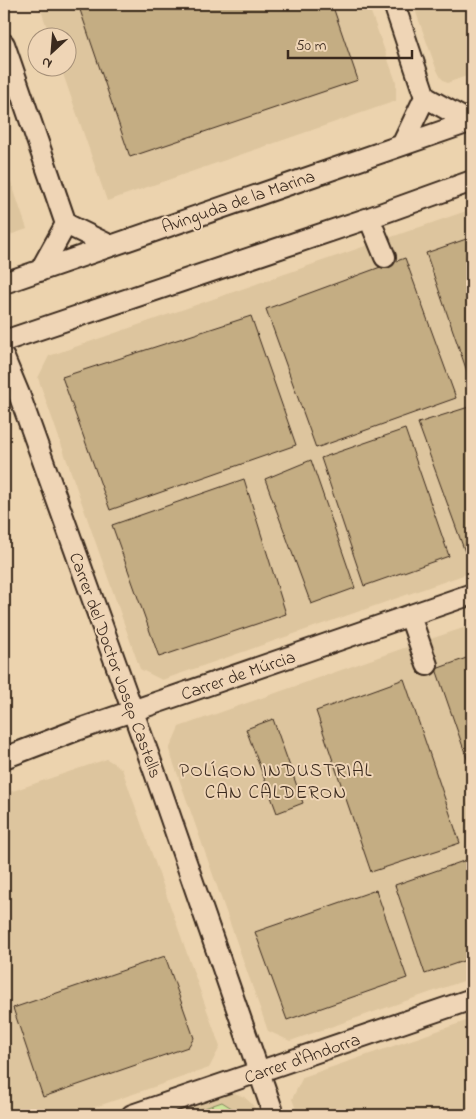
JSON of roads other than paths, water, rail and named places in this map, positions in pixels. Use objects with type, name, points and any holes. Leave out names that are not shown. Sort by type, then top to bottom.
[{"type":"street","points":[[394,4],[425,97],[471,122]]},
{"type":"street","points":[[4,44],[66,224],[111,246]]},
{"type":"street","points":[[402,145],[425,97]]},
{"type":"street","name":"Avinguda de la Marina","points":[[4,284],[471,122]]},
{"type":"street","points":[[4,341],[472,181]]},
{"type":"street","points":[[368,218],[386,257]]},
{"type":"street","points":[[40,271],[66,224]]},
{"type":"street","name":"Carrer del Doctor Josep Castells","points":[[4,358],[19,394],[133,711],[274,1115]]},
{"type":"street","name":"Carrer de Múrcia","points":[[4,758],[133,711],[472,594]]},
{"type":"street","points":[[410,616],[427,665]]},
{"type":"street","name":"Carrer d'Andorra","points":[[132,1115],[472,999]]},
{"type":"district","name":"POLÍGON INDUSTRIAL CAN CALDERON","points":[[276,780]]}]
